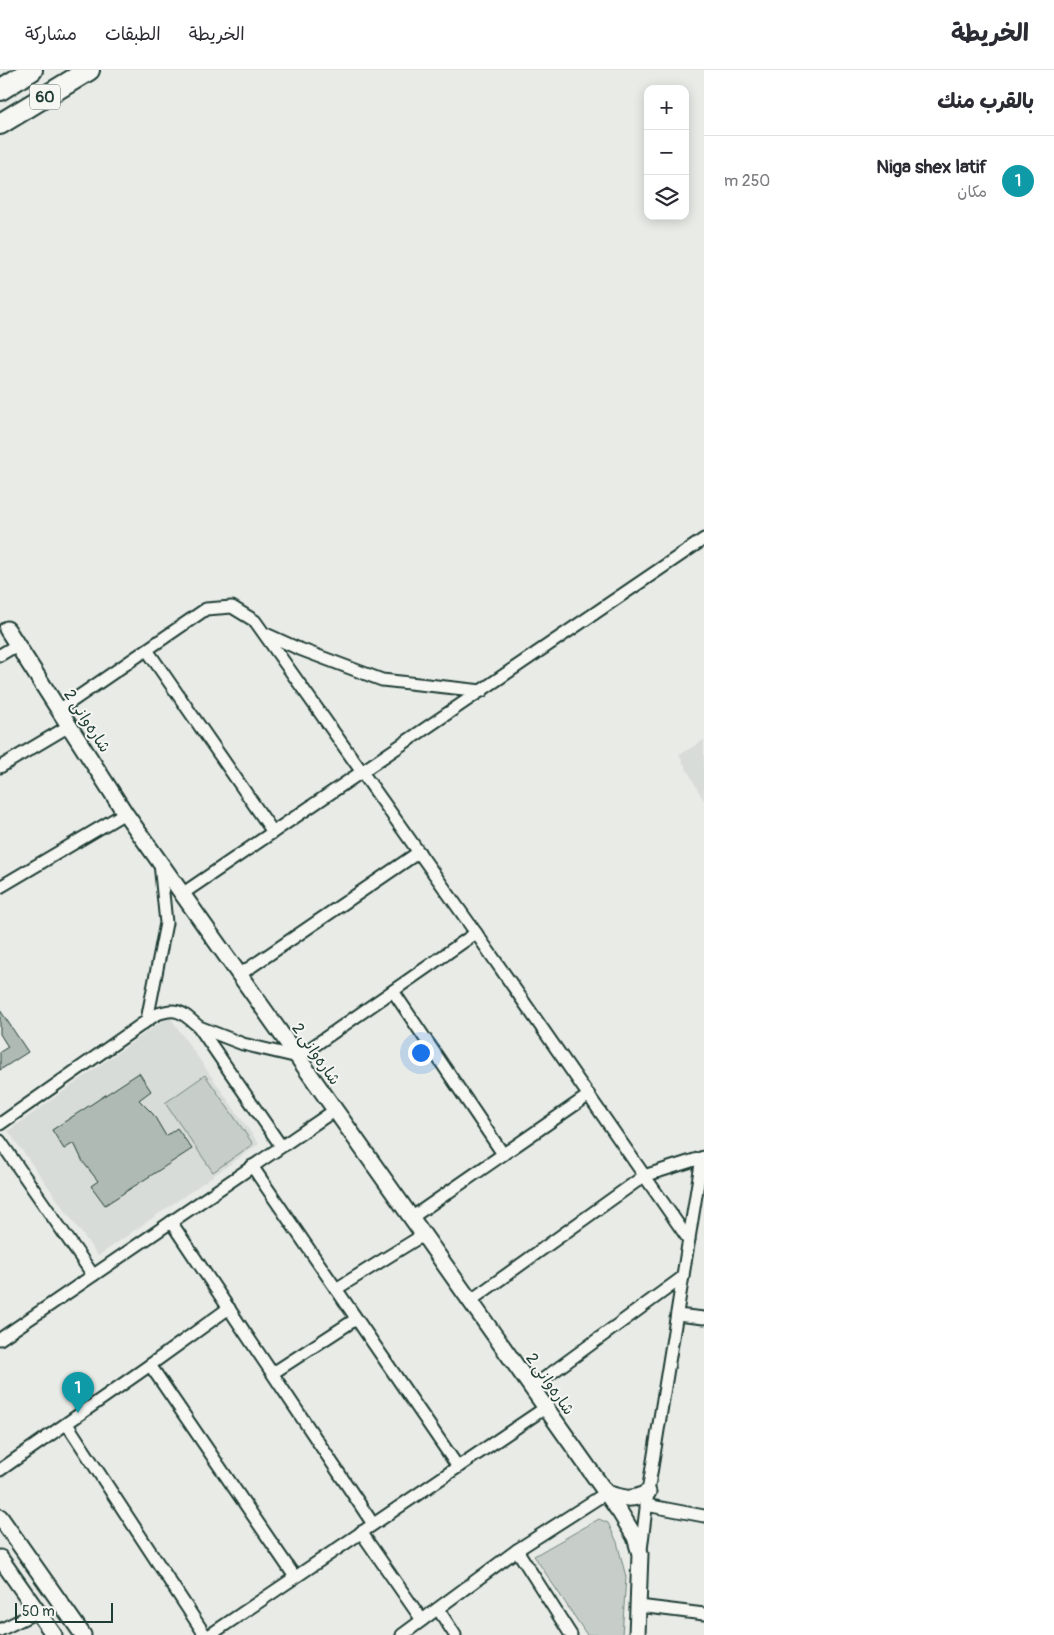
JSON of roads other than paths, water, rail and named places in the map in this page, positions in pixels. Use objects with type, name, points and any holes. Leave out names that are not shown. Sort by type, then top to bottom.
[{"type":"highway","points":[[0,90],[32,70]]},
{"type":"highway","name":"60","points":[[0,124],[89,70]]},
{"type":"street","points":[[182,894],[704,539]]},
{"type":"street","points":[[59,710],[206,610],[232,607],[256,621],[589,1094],[689,1240]]},
{"type":"street","name":"شارەوانی 2","points":[[7,629],[125,813],[545,1408],[622,1514],[635,1537],[640,1554]]},
{"type":"street","points":[[264,633],[297,648],[382,680],[482,691]]},
{"type":"street","points":[[0,655],[17,645]]},
{"type":"street","points":[[147,650],[273,832]]},
{"type":"street","points":[[0,767],[68,726]]},
{"type":"street","points":[[0,887],[125,813]]},
{"type":"street","points":[[239,975],[419,852]]},
{"type":"street","points":[[147,1020],[166,923],[160,863]]},
{"type":"street","points":[[199,1027],[243,1044],[298,1057],[476,933]]},
{"type":"street","points":[[393,991],[503,1154]]},
{"type":"street","points":[[0,1124],[147,1020],[169,1010],[184,1014],[199,1027],[281,1146]]},
{"type":"street","points":[[411,1218],[589,1094]]},
{"type":"street","points":[[0,1324],[4,1336],[335,1110]]},
{"type":"street","points":[[0,1141],[92,1275]]},
{"type":"street","points":[[470,1301],[644,1176],[703,1158],[698,1216],[689,1240],[647,1498],[640,1554],[637,1635]]},
{"type":"street","points":[[252,1166],[458,1467]]},
{"type":"street","points":[[171,1222],[374,1524]]},
{"type":"street","points":[[336,1289],[423,1235]]},
{"type":"street","points":[[531,1388],[683,1277]]},
{"type":"street","points":[[0,1470],[229,1308]]},
{"type":"street","points":[[677,1315],[704,1318]]},
{"type":"street","points":[[273,1374],[356,1319]]},
{"type":"street","points":[[150,1365],[296,1577]]},
{"type":"street","points":[[210,1635],[545,1408]]},
{"type":"street","points":[[67,1424],[205,1635]]},
{"type":"street","points":[[402,1635],[517,1550],[606,1493],[625,1499],[647,1498],[704,1516]]},
{"type":"street","points":[[0,1517],[83,1635]]},
{"type":"street","points":[[361,1532],[422,1620]]},
{"type":"street","points":[[517,1550],[571,1635]]},
{"type":"street","points":[[0,1558],[54,1635]]},
{"type":"street","points":[[638,1606],[704,1614]]},
{"type":"street","points":[[438,1610],[456,1635]]},
{"type":"street","points":[[0,1630],[38,1612]]},
{"type":"place","name":"Niga shex latif","points":[[78,1413]]}]
